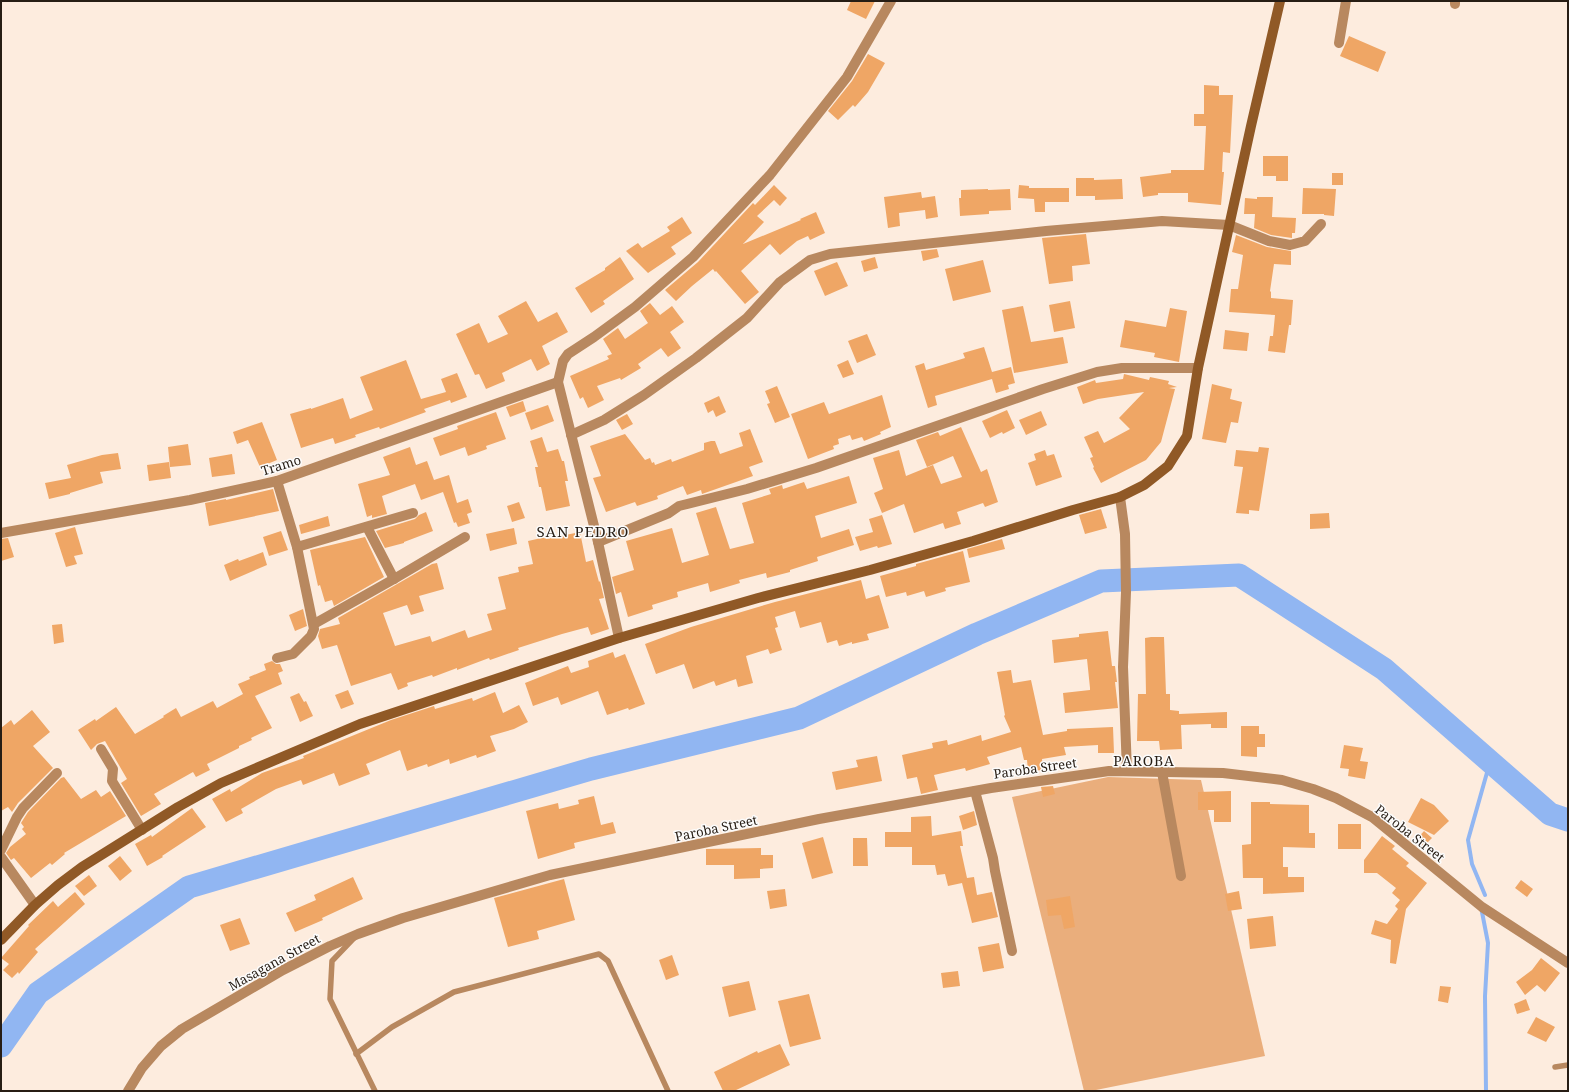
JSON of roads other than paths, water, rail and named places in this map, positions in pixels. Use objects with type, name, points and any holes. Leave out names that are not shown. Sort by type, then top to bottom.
[{"type":"main road","points":[[1,940],[35,905],[82,867],[178,807],[221,783],[360,724],[619,638],[758,598],[870,570],[1120,498],[1144,484],[1168,466],[1187,436],[1198,368],[1280,1]]},
{"type":"street","points":[[619,638],[598,542],[558,382],[563,361],[568,354],[635,307],[693,257],[770,175],[847,77],[891,1]]},
{"type":"street","points":[[1339,43],[1346,1]]},
{"type":"street","points":[[571,435],[604,420],[638,399],[696,358],[747,318],[780,282],[810,260],[830,254],[1162,221],[1230,225],[1269,241],[1290,245],[1305,242],[1321,224]]},
{"type":"street","points":[[598,542],[669,513],[679,506],[747,489],[816,468],[1043,389],[1097,372],[1122,368],[1198,368]]},
{"type":"street","name":"Tramo","points":[[1,533],[190,500],[277,482],[558,382]]},
{"type":"street","points":[[277,482],[297,547],[314,624],[314,629],[310,636],[299,649],[293,654],[277,658]]},
{"type":"street","points":[[1120,498],[1125,534],[1126,592],[1123,667],[1127,771]]},
{"type":"street","points":[[297,547],[413,513]]},
{"type":"street","points":[[366,527],[394,580]]},
{"type":"street","points":[[314,624],[394,580],[465,536]]},
{"type":"street","points":[[101,749],[113,769],[112,781],[142,830]]},
{"type":"street","name":"Paroba Street","points":[[461,900],[550,875],[819,820],[975,791],[1109,771],[1223,773],[1282,780],[1336,798],[1372,817],[1482,907],[1568,963]]},
{"type":"street","points":[[1162,772],[1182,876]]},
{"type":"street","points":[[1,850],[16,817],[57,773]]},
{"type":"street","points":[[975,791],[993,858],[1012,951]]},
{"type":"street","points":[[1,857],[35,905]]},
{"type":"street","name":"Masagana Street","points":[[128,1091],[142,1068],[161,1046],[182,1029],[283,970],[330,946],[358,934],[461,900]]},
{"type":"lane","points":[[358,934],[332,961],[330,999],[375,1091]]},
{"type":"lane","points":[[356,1054],[392,1027],[454,992],[599,954],[608,961],[668,1091]]},
{"type":"lane","points":[[1555,1067],[1568,1065]]},
{"type":"waterway","points":[[1,1046],[38,993],[189,887],[591,769],[799,718],[977,634],[1101,581],[1239,575],[1384,669],[1550,814],[1568,820]]},
{"type":"waterway","points":[[1485,895],[1472,864],[1468,840],[1490,762]]},
{"type":"waterway","points":[[1482,912],[1488,943],[1485,996],[1486,1091]]},
{"type":"district","name":"SAN PEDRO","points":[[583,531]]},
{"type":"district","name":"PAROBA","points":[[1144,760]]}]
